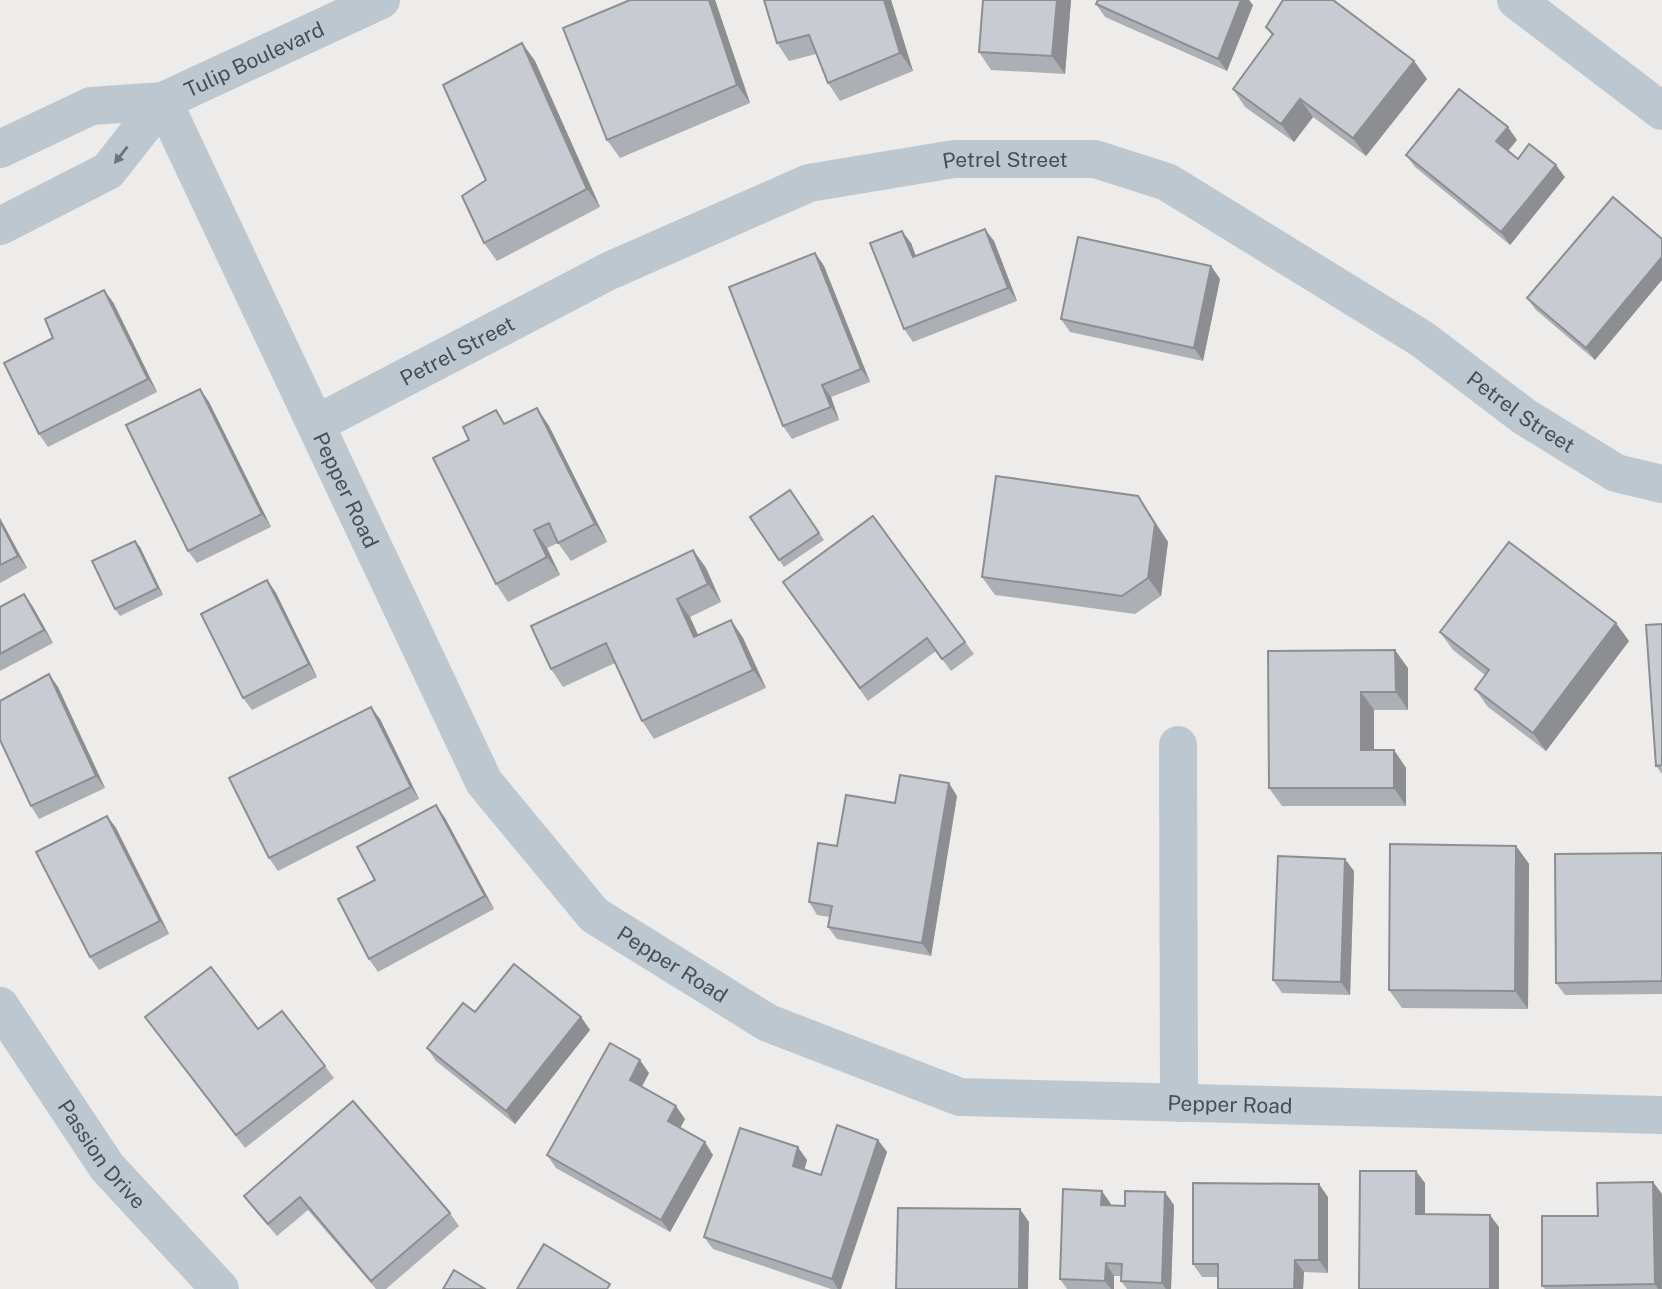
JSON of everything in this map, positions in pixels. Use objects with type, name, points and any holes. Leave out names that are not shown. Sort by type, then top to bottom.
[{"type":"street","name":"Tulip Boulevard","points":[[0,149],[91,106],[163,101],[381,0]]},
{"type":"street","points":[[1516,0],[1662,111]]},
{"type":"street","name":"Tulip Boulevard","points":[[0,226],[108,171],[163,101]]},
{"type":"street","name":"Pepper Road","points":[[163,101],[484,782],[594,915],[768,1023],[960,1097],[1662,1115]]},
{"type":"street","name":"Petrel Street","points":[[316,424],[609,271],[809,183],[954,159],[1095,159],[1167,182],[1422,339],[1525,417],[1616,474],[1662,484]]},
{"type":"street","points":[[1178,746],[1180,1103]]},
{"type":"street","name":"Passion Drive","points":[[0,1006],[107,1167],[220,1289]]},
{"type":"building","points":[[630,0],[709,0],[737,85],[607,140],[563,28]]},
{"type":"building","points":[[764,0],[884,0],[900,53],[828,83],[809,35],[777,43]]},
{"type":"building","points":[[983,0],[1057,0],[1052,56],[979,52]]},
{"type":"building","points":[[1098,0],[1241,0],[1218,59],[1096,4]]},
{"type":"building","points":[[1283,0],[1333,0],[1414,61],[1353,138],[1300,99],[1281,124],[1233,89],[1273,34],[1266,27]]},
{"type":"building","points":[[522,43],[587,189],[484,243],[462,196],[486,180],[443,85]]},
{"type":"building","points":[[1459,89],[1508,127],[1496,141],[1518,159],[1529,144],[1556,165],[1501,232],[1406,155]]},
{"type":"building","points":[[1613,197],[1662,239],[1662,257],[1586,348],[1527,298]]},
{"type":"building","points":[[985,229],[1008,288],[904,329],[870,243],[902,231],[913,257]]},
{"type":"building","points":[[1078,237],[1211,266],[1194,348],[1061,319]]},
{"type":"building","points":[[815,253],[861,369],[822,385],[831,407],[783,426],[729,287]]},
{"type":"building","points":[[104,290],[148,379],[39,434],[4,363],[53,338],[45,319]]},
{"type":"building","points":[[200,389],[262,514],[188,551],[126,425]]},
{"type":"building","points":[[537,408],[595,524],[558,543],[549,523],[534,530],[547,557],[496,584],[433,458],[469,440],[463,427],[496,410],[504,424]]},
{"type":"building","points":[[996,476],[1138,496],[1155,524],[1148,578],[1122,596],[982,577]]},
{"type":"building","points":[[790,490],[819,533],[779,560],[750,517]]},
{"type":"building","points":[[873,516],[965,642],[942,659],[927,638],[860,688],[783,582]]},
{"type":"building","points":[[0,521],[18,556],[0,565]]},
{"type":"building","points":[[135,541],[158,588],[115,609],[92,561]]},
{"type":"building","points":[[1509,542],[1616,623],[1533,733],[1475,689],[1489,670],[1440,632]]},
{"type":"building","points":[[693,550],[708,584],[677,599],[694,637],[731,620],[753,670],[642,721],[606,643],[551,669],[531,626]]},
{"type":"building","points":[[267,580],[309,664],[243,698],[201,614]]},
{"type":"building","points":[[24,594],[44,630],[0,654],[0,607]]},
{"type":"building","points":[[1662,624],[1662,765],[1656,766],[1646,625]]},
{"type":"building","points":[[1395,650],[1396,692],[1361,692],[1361,750],[1394,750],[1394,788],[1269,788],[1268,651]]},
{"type":"building","points":[[49,674],[96,776],[31,806],[0,740],[0,701]]},
{"type":"building","points":[[371,707],[411,787],[269,858],[229,778]]},
{"type":"building","points":[[900,775],[949,783],[922,943],[828,927],[832,906],[809,902],[818,843],[837,846],[846,795],[895,803]]},
{"type":"building","points":[[436,805],[485,896],[369,959],[338,899],[375,880],[357,847]]},
{"type":"building","points":[[107,816],[160,921],[90,957],[36,852]]},
{"type":"building","points":[[1390,844],[1516,846],[1515,991],[1389,990]]},
{"type":"building","points":[[1662,853],[1662,981],[1556,983],[1555,854]]},
{"type":"building","points":[[1278,856],[1345,859],[1341,982],[1273,980]]},
{"type":"building","points":[[514,964],[581,1017],[506,1111],[427,1048],[463,1003],[475,1012]]},
{"type":"building","points":[[211,967],[258,1029],[282,1011],[325,1066],[236,1135],[145,1017]]},
{"type":"building","points":[[610,1043],[640,1060],[630,1080],[676,1106],[668,1121],[705,1142],[661,1220],[547,1155]]},
{"type":"building","points":[[353,1101],[450,1213],[371,1281],[300,1197],[268,1224],[244,1196]]},
{"type":"building","points":[[837,1125],[878,1140],[832,1279],[704,1237],[740,1128],[798,1147],[793,1166],[821,1175]]},
{"type":"building","points":[[1360,1171],[1416,1171],[1416,1214],[1490,1215],[1490,1289],[1359,1289]]},
{"type":"building","points":[[1653,1182],[1655,1284],[1542,1286],[1542,1216],[1598,1216],[1597,1183]]},
{"type":"building","points":[[1193,1183],[1319,1184],[1319,1260],[1295,1260],[1294,1289],[1218,1289],[1218,1264],[1193,1264]]},
{"type":"building","points":[[1063,1189],[1102,1191],[1101,1205],[1125,1206],[1125,1191],[1165,1192],[1162,1283],[1121,1281],[1122,1264],[1106,1263],[1105,1281],[1060,1279]]},
{"type":"building","points":[[898,1208],[1020,1209],[1019,1289],[896,1289]]},
{"type":"building","points":[[544,1244],[610,1284],[607,1289],[517,1289]]},
{"type":"building","points":[[454,1270],[485,1289],[443,1289]]}]
